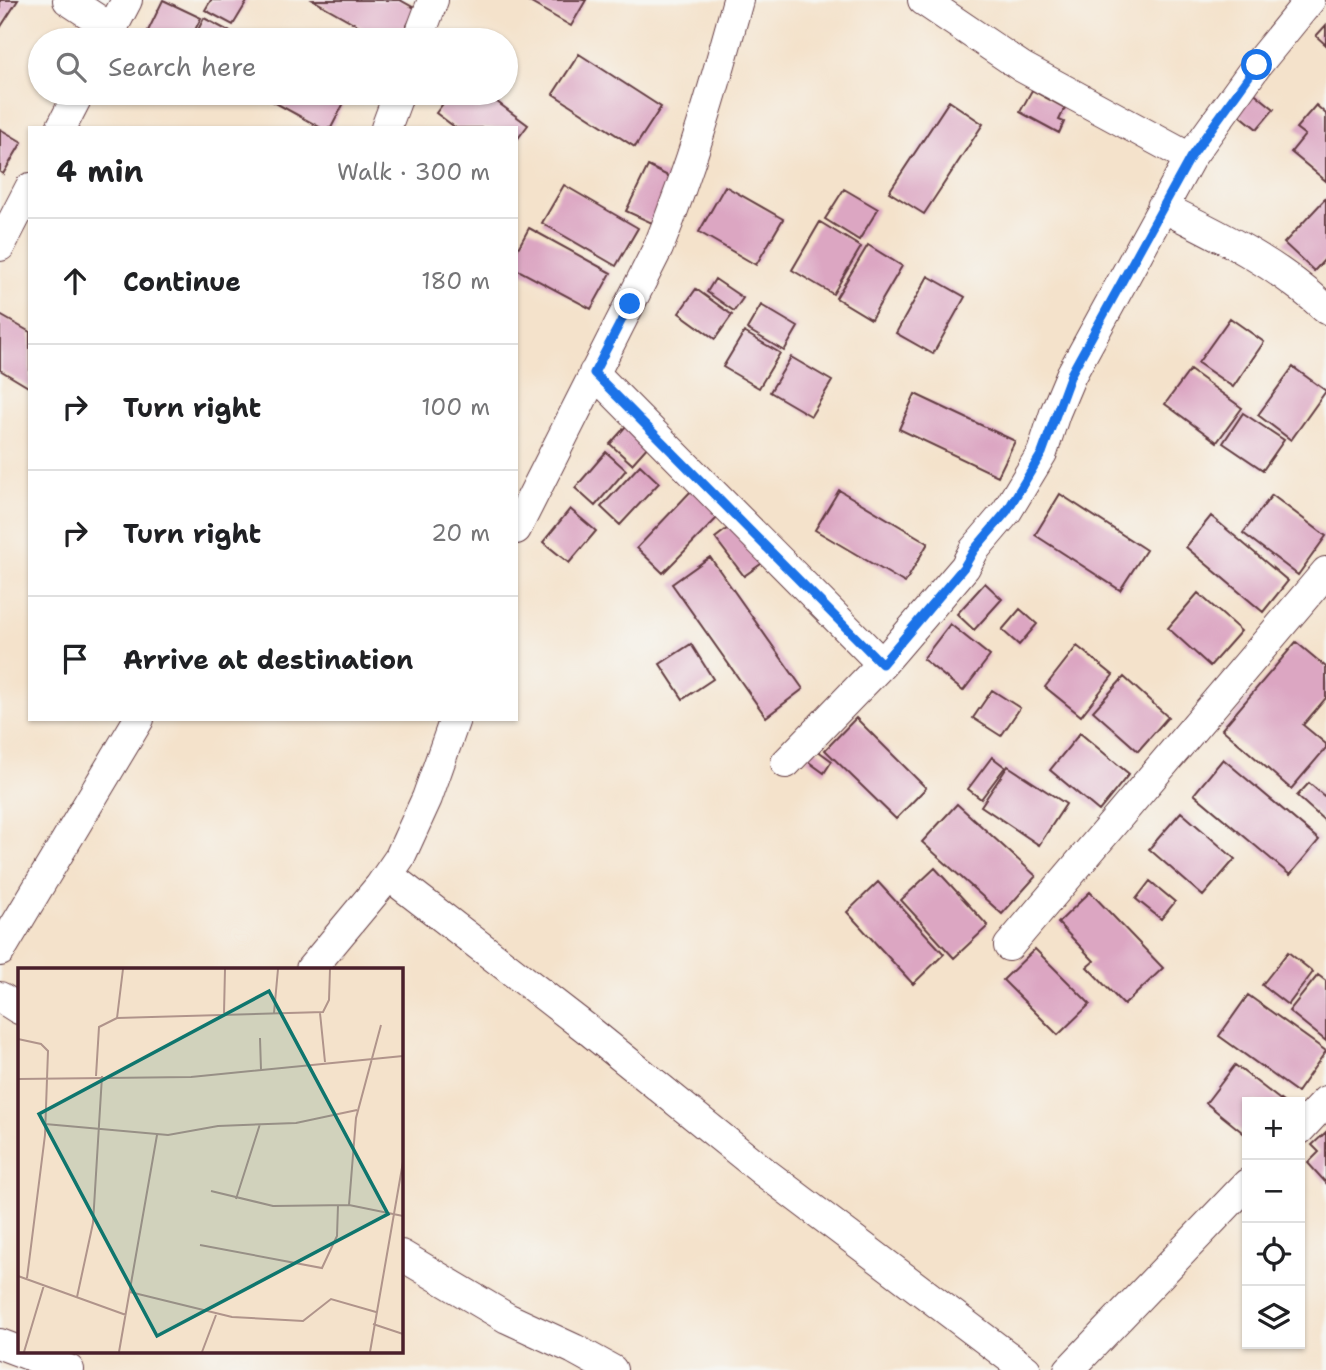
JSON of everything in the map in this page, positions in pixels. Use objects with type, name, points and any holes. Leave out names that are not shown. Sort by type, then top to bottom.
[{"type":"street","points":[[68,0],[101,28]]},
{"type":"street","points":[[113,28],[127,0]]},
{"type":"street","points":[[422,28],[433,0]]},
{"type":"street","points":[[518,525],[658,248],[678,200],[738,0]]},
{"type":"street","points":[[923,0],[1022,67],[1190,158]]},
{"type":"street","points":[[786,763],[882,664],[964,567],[974,550],[1007,511],[1042,453],[1051,422],[1071,374],[1190,158],[1257,65],[1310,0]]},
{"type":"street","points":[[62,126],[73,105]]},
{"type":"street","points":[[387,126],[395,105]]},
{"type":"street","points":[[0,246],[28,192]]},
{"type":"street","points":[[1162,207],[1269,263],[1304,288],[1326,309]]},
{"type":"street","points":[[594,373],[882,664]]},
{"type":"street","points":[[1009,946],[1326,572]]},
{"type":"street","points":[[0,951],[138,721]]},
{"type":"street","points":[[312,968],[388,875],[416,826],[454,721]]},
{"type":"street","points":[[388,875],[591,1032],[764,1172],[1026,1370]]},
{"type":"street","points":[[0,997],[18,1008]]},
{"type":"street","points":[[1305,1124],[1326,1101]]},
{"type":"street","points":[[1069,1370],[1242,1189]]},
{"type":"street","points":[[402,1256],[507,1318],[575,1349],[612,1370]]},
{"type":"street","points":[[0,1344],[18,1349]]},
{"type":"street","points":[[29,1352],[68,1363]]},
{"type":"building","points":[[0,0],[18,0],[0,28]]},
{"type":"building","points":[[163,0],[201,18],[196,28],[149,28]]},
{"type":"building","points":[[211,0],[248,0],[233,25],[205,10]]},
{"type":"building","points":[[313,0],[400,0],[416,9],[406,28],[363,28]]},
{"type":"building","points":[[526,0],[586,0],[571,26]]},
{"type":"building","points":[[204,18],[223,28],[199,28]]},
{"type":"building","points":[[1326,25],[1326,45],[1316,36]]},
{"type":"building","points":[[579,54],[661,107],[635,147],[553,94]]},
{"type":"building","points":[[1032,90],[1065,108],[1059,120],[1064,122],[1059,133],[1020,112]]},
{"type":"building","points":[[1252,91],[1274,109],[1257,129],[1235,111]]},
{"type":"building","points":[[949,101],[983,124],[924,214],[889,192]]},
{"type":"building","points":[[279,105],[343,105],[332,126],[317,126]]},
{"type":"building","points":[[442,105],[501,105],[528,125],[518,138],[518,126],[453,126],[436,113]]},
{"type":"building","points":[[1316,105],[1326,114],[1326,181],[1291,152],[1305,135],[1296,128]]},
{"type":"building","points":[[0,129],[22,142],[3,174],[0,172]]},
{"type":"building","points":[[648,166],[674,179],[652,223],[626,211]]},
{"type":"building","points":[[564,185],[638,228],[616,266],[542,223]]},
{"type":"building","points":[[725,186],[783,219],[756,265],[699,232]]},
{"type":"building","points":[[844,189],[878,209],[859,240],[825,219]]},
{"type":"building","points":[[1326,198],[1326,258],[1314,271],[1284,243]]},
{"type":"building","points":[[820,222],[861,247],[833,294],[792,270]]},
{"type":"building","points":[[529,228],[611,273],[591,309],[518,270],[518,248]]},
{"type":"building","points":[[868,245],[902,266],[871,319],[836,298]]},
{"type":"building","points":[[928,276],[965,297],[933,354],[896,333]]},
{"type":"building","points":[[715,279],[743,298],[734,311],[707,292]]},
{"type":"building","points":[[696,289],[732,315],[715,339],[679,313]]},
{"type":"building","points":[[761,305],[798,327],[784,351],[747,329]]},
{"type":"building","points":[[0,315],[28,331],[28,387],[0,370]]},
{"type":"building","points":[[1230,318],[1264,342],[1233,387],[1198,363]]},
{"type":"building","points":[[744,332],[780,353],[759,388],[723,367]]},
{"type":"building","points":[[791,357],[832,381],[811,416],[770,392]]},
{"type":"building","points":[[1293,367],[1326,391],[1291,440],[1258,415]]},
{"type":"building","points":[[1190,370],[1242,408],[1217,442],[1165,404]]},
{"type":"building","points":[[915,394],[1015,441],[998,476],[899,429]]},
{"type":"building","points":[[1243,413],[1284,440],[1263,470],[1223,443]]},
{"type":"building","points":[[627,425],[649,445],[632,464],[610,444]]},
{"type":"building","points":[[606,452],[626,470],[595,506],[575,488]]},
{"type":"building","points":[[640,465],[659,483],[620,525],[601,507]]},
{"type":"building","points":[[693,489],[720,515],[663,573],[637,548]]},
{"type":"building","points":[[839,490],[928,543],[905,583],[815,530]]},
{"type":"building","points":[[1060,494],[1146,550],[1120,590],[1035,535]]},
{"type":"building","points":[[1272,495],[1326,536],[1298,575],[1243,533]]},
{"type":"building","points":[[570,509],[596,531],[569,563],[543,542]]},
{"type":"building","points":[[1211,516],[1288,581],[1263,612],[1186,547]]},
{"type":"building","points":[[736,522],[765,561],[744,576],[715,538]]},
{"type":"building","points":[[710,557],[803,689],[766,717],[672,584]]},
{"type":"building","points":[[985,583],[1002,599],[974,630],[957,614]]},
{"type":"building","points":[[1198,593],[1241,631],[1210,666],[1168,628]]},
{"type":"building","points":[[1020,609],[1037,624],[1019,645],[1002,630]]},
{"type":"building","points":[[950,624],[990,656],[963,691],[923,659]]},
{"type":"building","points":[[1296,642],[1326,667],[1326,698],[1303,725],[1326,744],[1326,748],[1291,789],[1222,729]]},
{"type":"building","points":[[691,644],[713,679],[683,699],[660,664]]},
{"type":"building","points":[[1077,646],[1113,675],[1081,716],[1045,687]]},
{"type":"building","points":[[1124,677],[1168,717],[1138,751],[1093,711]]},
{"type":"building","points":[[992,690],[1020,708],[1001,736],[973,718]]},
{"type":"building","points":[[856,718],[926,788],[896,819],[825,750]]},
{"type":"building","points":[[1080,733],[1129,774],[1099,811],[1050,770]]},
{"type":"building","points":[[814,748],[832,761],[824,773],[806,760]]},
{"type":"building","points":[[992,757],[1005,767],[981,799],[968,789]]},
{"type":"building","points":[[1223,759],[1319,840],[1290,875],[1194,794]]},
{"type":"building","points":[[1008,766],[1066,804],[1039,845],[981,806]]},
{"type":"building","points":[[1309,783],[1324,796],[1326,794],[1326,822],[1297,796]]},
{"type":"building","points":[[957,804],[1036,876],[1002,914],[922,842]]},
{"type":"building","points":[[1181,812],[1235,859],[1203,896],[1149,849]]},
{"type":"building","points":[[935,868],[988,926],[954,958],[901,900]]},
{"type":"building","points":[[1150,881],[1175,902],[1161,919],[1136,899]]},
{"type":"building","points":[[878,882],[944,954],[913,984],[847,912]]},
{"type":"building","points":[[1090,892],[1163,968],[1124,1005],[1087,967],[1094,961],[1058,923]]},
{"type":"building","points":[[1035,949],[1090,1004],[1058,1035],[1003,980]]},
{"type":"building","points":[[1288,952],[1313,972],[1288,1005],[1262,985]]},
{"type":"building","points":[[1318,975],[1326,981],[1326,1041],[1289,1011]]},
{"type":"building","points":[[1248,995],[1326,1051],[1297,1092],[1219,1036]]},
{"type":"building","points":[[1235,1065],[1277,1097],[1242,1097],[1242,1132],[1206,1103]]},
{"type":"building","points":[[1326,1132],[1326,1183],[1308,1163],[1319,1152],[1312,1145]]},
{"type":"route","points":[[630,304],[594,373],[882,664],[964,567],[974,550],[1007,511],[1042,453],[1071,374],[1162,207],[1190,158],[1257,65]]}]
